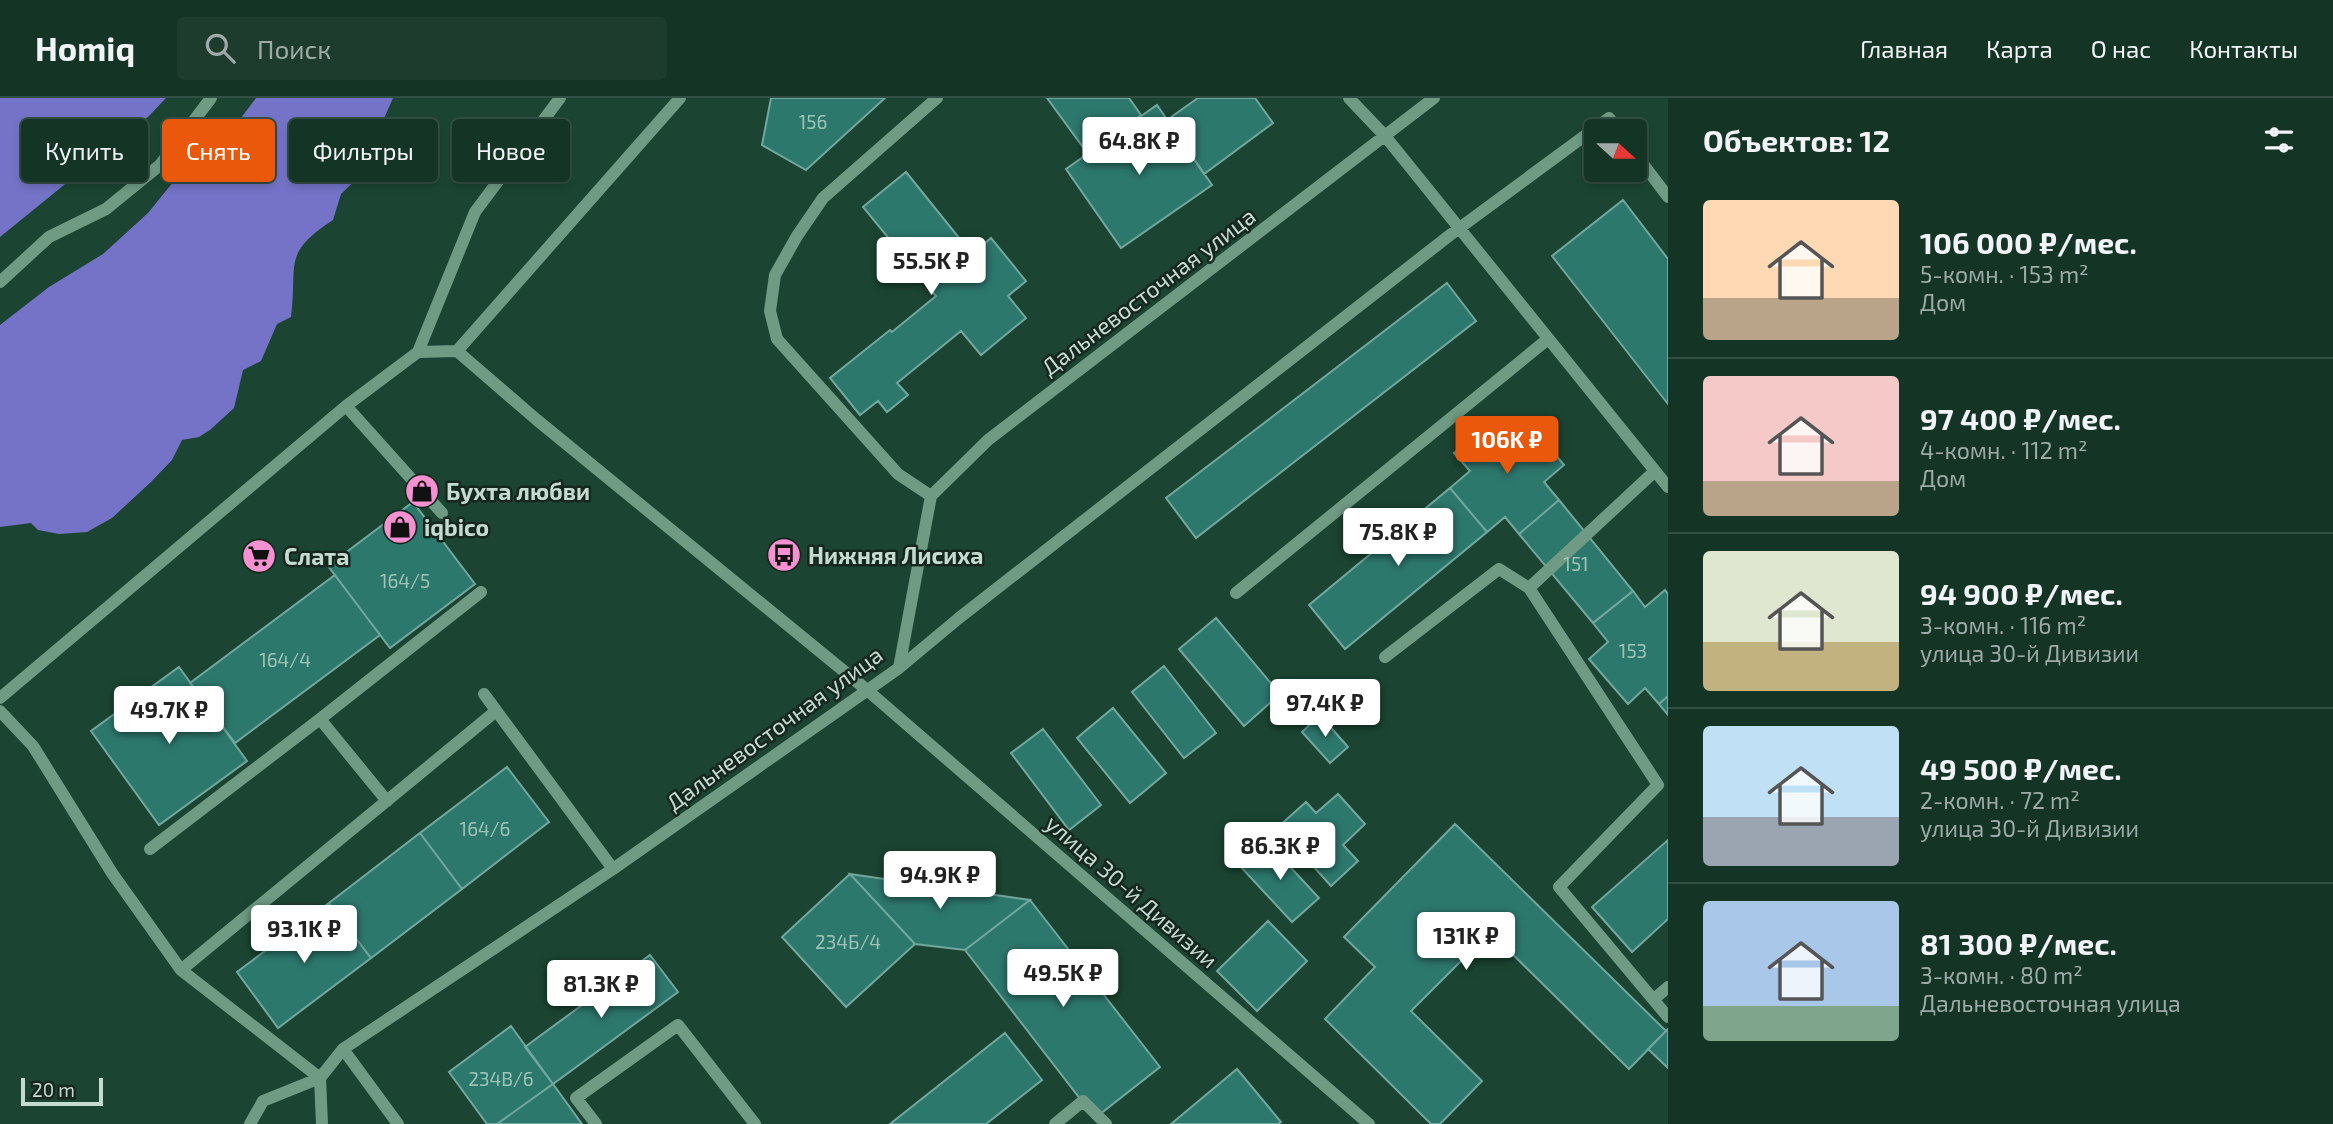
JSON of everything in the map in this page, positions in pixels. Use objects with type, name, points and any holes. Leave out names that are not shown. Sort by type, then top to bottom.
[{"type":"street","points":[[0,282],[49,237],[106,209],[160,165],[211,98]]},
{"type":"street","points":[[0,698],[346,406],[418,352],[475,212],[560,98]]},
{"type":"street","points":[[418,352],[457,351],[680,98]]},
{"type":"street","points":[[931,496],[898,474],[778,339],[770,311],[775,275],[823,198],[937,98]]},
{"type":"street","points":[[1349,98],[1385,136],[1668,487]]},
{"type":"street","name":"Дальневосточная улица","points":[[320,1078],[343,1049],[613,870],[900,668],[931,496],[988,440],[1434,98]]},
{"type":"street","points":[[900,668],[980,601],[1458,229],[1584,136]]},
{"type":"street","points":[[1647,169],[1668,197]]},
{"type":"street","points":[[1236,593],[1548,339]]},
{"type":"street","name":"улица 30-й Дивизии","points":[[457,351],[537,421],[867,690],[1368,1124]]},
{"type":"street","points":[[346,406],[442,513]]},
{"type":"street","points":[[1529,588],[1655,471]]},
{"type":"street","points":[[1385,657],[1499,569],[1529,588],[1658,785],[1559,887],[1668,1017]]},
{"type":"street","points":[[150,849],[481,592]]},
{"type":"street","points":[[484,694],[613,870]]},
{"type":"street","points":[[181,970],[496,710]]},
{"type":"street","points":[[0,711],[33,746],[112,873],[181,970],[320,1078],[322,1124]]},
{"type":"street","points":[[320,719],[387,801]]},
{"type":"street","points":[[1654,999],[1668,987]]},
{"type":"street","points":[[596,1124],[576,1098],[678,1025],[754,1124]]},
{"type":"street","points":[[343,1049],[398,1124]]},
{"type":"street","points":[[250,1124],[263,1101],[320,1078]]},
{"type":"street","points":[[1055,1124],[1083,1101],[1106,1124]]},
{"type":"shaded area","points":[[0,98],[166,98],[145,119],[21,119],[21,182],[68,182],[0,237]]},
{"type":"shaded area","points":[[256,98],[393,98],[384,119],[289,119],[289,182],[353,182],[341,194],[333,220],[305,242],[299,252],[295,261],[291,317],[277,324],[261,361],[243,370],[234,408],[199,437],[182,440],[172,460],[151,482],[112,518],[87,532],[59,534],[38,530],[31,523],[0,527],[0,325],[49,287],[103,254],[148,213],[173,182],[275,182],[275,119],[240,119]]},
{"type":"building","points":[[771,98],[885,98],[806,170],[762,145]]},
{"type":"building","points":[[1047,98],[1129,98],[1141,115],[1088,154]]},
{"type":"building","points":[[1198,98],[1255,98],[1273,123],[1204,174],[1167,120]]},
{"type":"building","points":[[1157,105],[1212,185],[1121,248],[1066,169]]},
{"type":"building","points":[[906,172],[972,254],[991,238],[1026,281],[1008,296],[1026,318],[981,355],[961,331],[897,383],[908,395],[887,412],[878,401],[860,415],[830,378],[936,296],[863,207]]},
{"type":"building","points":[[1623,200],[1668,259],[1668,404],[1552,256]]},
{"type":"building","points":[[1447,283],[1476,321],[1196,538],[1166,498]]},
{"type":"building","points":[[1525,418],[1564,465],[1544,482],[1559,500],[1519,534],[1505,517],[1487,532],[1450,488],[1470,471],[1454,453],[1493,420],[1505,435]]},
{"type":"building","points":[[1450,488],[1487,532],[1345,649],[1309,605]]},
{"type":"building","points":[[1559,500],[1633,591],[1593,623],[1519,534]]},
{"type":"building","points":[[413,502],[475,584],[390,648],[328,566]]},
{"type":"building","points":[[335,575],[380,635],[235,743],[190,683]]},
{"type":"building","points":[[1665,590],[1668,594],[1668,696],[1659,704],[1645,688],[1628,704],[1589,659],[1608,642],[1593,623],[1633,591],[1645,607]]},
{"type":"building","points":[[1216,618],[1280,694],[1244,726],[1179,649]]},
{"type":"building","points":[[1164,666],[1216,733],[1184,758],[1132,692]]},
{"type":"building","points":[[179,667],[247,761],[159,825],[91,731]]},
{"type":"building","points":[[1668,696],[1668,715],[1659,704]]},
{"type":"building","points":[[1113,708],[1166,773],[1130,803],[1077,738]]},
{"type":"building","points":[[1320,715],[1348,747],[1330,763],[1302,732]]},
{"type":"building","points":[[1043,729],[1101,805],[1069,830],[1011,753]]},
{"type":"building","points":[[507,767],[549,822],[462,889],[420,833]]},
{"type":"building","points":[[1338,794],[1365,824],[1343,845],[1358,861],[1331,886],[1278,827],[1306,802],[1316,813]]},
{"type":"building","points":[[1455,824],[1666,1031],[1629,1069],[1490,932],[1411,1011],[1482,1081],[1440,1124],[1431,1124],[1325,1019],[1375,967],[1344,937]]},
{"type":"building","points":[[420,833],[462,889],[371,958],[329,903]]},
{"type":"building","points":[[1668,840],[1668,919],[1632,952],[1592,907]]},
{"type":"building","points":[[1267,842],[1319,898],[1292,922],[1240,866]]},
{"type":"building","points":[[850,874],[915,944],[846,1007],[782,937]]},
{"type":"building","points":[[850,874],[1030,900],[965,950],[915,944]]},
{"type":"building","points":[[1030,900],[1160,1067],[1095,1118],[965,950]]},
{"type":"building","points":[[329,903],[371,958],[278,1028],[237,972]]},
{"type":"building","points":[[1268,921],[1307,961],[1257,1011],[1217,971]]},
{"type":"building","points":[[650,955],[678,992],[553,1084],[525,1047]]},
{"type":"building","points":[[511,1026],[553,1084],[497,1124],[487,1124],[449,1072]]},
{"type":"building","points":[[1668,1029],[1668,1068],[1648,1049]]},
{"type":"building","points":[[1005,1033],[1042,1080],[986,1124],[890,1124]]},
{"type":"building","points":[[1237,1069],[1281,1122],[1171,1124]]},
{"type":"building","points":[[553,1084],[582,1124],[497,1124]]},
{"type":"place","name":"Бухта любви","points":[[422,491]]},
{"type":"place","name":"iqbico","points":[[400,527]]},
{"type":"place","name":"Нижняя Лисиха","points":[[784,555]]},
{"type":"place","name":"Слата","points":[[259,556]]}]
